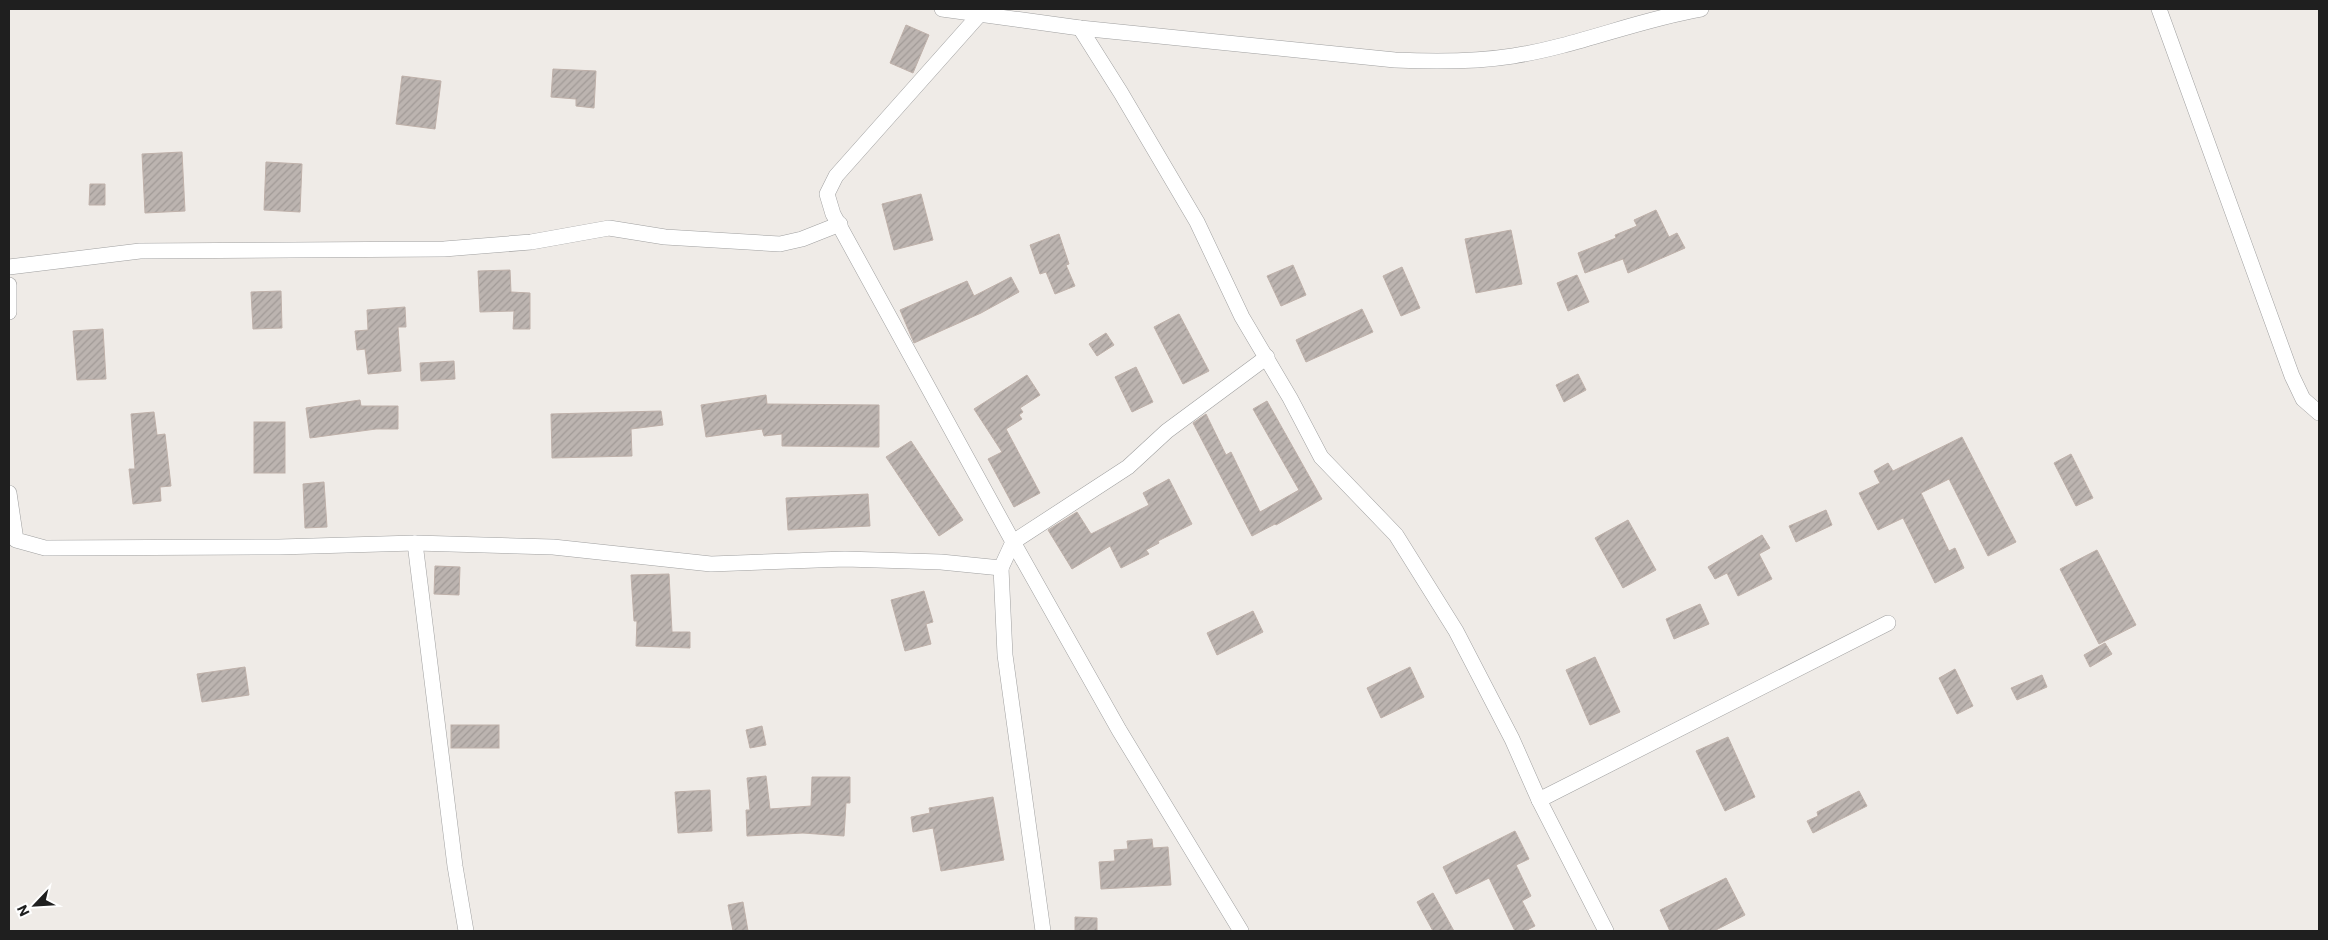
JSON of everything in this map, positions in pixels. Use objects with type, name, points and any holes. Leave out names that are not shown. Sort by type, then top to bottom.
[{"type":"street","points":[[942,9],[1080,28],[1395,60],[1448,62],[1514,56],[1632,24],[1701,9]]},
{"type":"street","points":[[2159,9],[2292,376],[2302,399],[2319,413]]},
{"type":"street","points":[[980,14],[836,176],[827,194],[833,214],[1013,542],[1119,730],[1241,931]]},
{"type":"street","points":[[1080,28],[1121,93],[1197,222],[1242,317],[1267,357],[1321,457],[1396,535],[1430,587],[1484,682],[1540,800],[1606,931]]},
{"type":"street","points":[[9,267],[140,252],[444,249],[531,242],[609,228],[665,237],[780,244],[802,239],[840,224]]},
{"type":"street","points":[[9,285],[9,312]]},
{"type":"street","points":[[1043,931],[1005,655],[1001,568],[1013,542],[1128,467],[1162,435],[1267,357]]},
{"type":"street","points":[[9,493],[16,540],[45,548],[279,547],[415,543],[553,548],[711,564],[845,559],[941,562],[1001,568]]},
{"type":"street","points":[[415,543],[455,866],[466,931]]},
{"type":"street","points":[[1540,800],[1888,623]]},
{"type":"building","points":[[906,25],[929,35],[913,73],[890,63]]},
{"type":"building","points":[[553,69],[596,71],[594,108],[576,106],[576,99],[551,97]]},
{"type":"building","points":[[402,76],[441,81],[435,129],[396,124]]},
{"type":"building","points":[[182,152],[185,211],[145,213],[142,154]]},
{"type":"building","points":[[266,162],[302,164],[300,212],[264,210]]},
{"type":"building","points":[[90,184],[105,184],[105,205],[89,205]]},
{"type":"building","points":[[921,194],[933,240],[894,250],[882,204]]},
{"type":"building","points":[[1656,210],[1669,237],[1677,233],[1685,248],[1628,273],[1623,259],[1585,273],[1578,253],[1616,238],[1615,235],[1637,226],[1634,220]]},
{"type":"building","points":[[1511,230],[1522,284],[1476,293],[1465,239]]},
{"type":"building","points":[[1059,234],[1069,264],[1066,265],[1075,286],[1055,294],[1046,272],[1040,274],[1030,245]]},
{"type":"building","points":[[1293,265],[1306,295],[1281,306],[1267,276]]},
{"type":"building","points":[[1402,267],[1420,308],[1401,316],[1383,276]]},
{"type":"building","points":[[510,270],[511,292],[530,293],[530,329],[513,329],[514,311],[480,312],[478,271]]},
{"type":"building","points":[[1577,275],[1589,302],[1568,311],[1557,283]]},
{"type":"building","points":[[1011,277],[1019,292],[981,313],[914,343],[900,310],[967,281],[974,296]]},
{"type":"building","points":[[281,291],[282,328],[253,329],[251,292]]},
{"type":"building","points":[[405,307],[406,327],[398,327],[401,371],[368,374],[365,349],[357,350],[355,331],[368,330],[367,310]]},
{"type":"building","points":[[1362,309],[1373,332],[1306,362],[1296,340]]},
{"type":"building","points":[[1179,314],[1209,371],[1183,384],[1154,327]]},
{"type":"building","points":[[103,329],[106,379],[77,380],[73,331]]},
{"type":"building","points":[[1106,333],[1114,345],[1097,356],[1089,344]]},
{"type":"building","points":[[454,361],[455,379],[421,381],[420,363]]},
{"type":"building","points":[[1136,367],[1153,402],[1132,412],[1115,377]]},
{"type":"building","points":[[1578,374],[1586,390],[1564,402],[1556,385]]},
{"type":"building","points":[[1027,375],[1040,395],[1020,408],[1023,412],[1019,415],[1022,419],[1006,429],[1040,493],[1014,507],[988,459],[1002,452],[974,409]]},
{"type":"building","points":[[766,395],[767,404],[879,405],[879,447],[782,446],[782,434],[764,436],[762,429],[706,437],[701,405]]},
{"type":"building","points":[[360,400],[361,406],[398,406],[398,429],[376,429],[310,438],[306,408]]},
{"type":"building","points":[[1267,401],[1322,499],[1252,536],[1193,423],[1206,414],[1226,455],[1231,452],[1260,512],[1299,490],[1253,409]]},
{"type":"building","points":[[661,411],[663,425],[631,429],[632,456],[552,458],[551,414]]},
{"type":"building","points":[[154,412],[157,435],[165,434],[171,486],[160,487],[161,501],[133,504],[129,469],[135,469],[131,414]]},
{"type":"building","points":[[254,422],[285,422],[285,473],[254,473]]},
{"type":"building","points":[[1962,437],[2016,542],[1988,556],[1949,479],[1921,493],[1949,551],[1955,548],[1964,568],[1935,583],[1903,518],[1878,530],[1859,493],[1880,483],[1874,471],[1888,463],[1893,471]]},
{"type":"building","points":[[911,441],[963,520],[939,536],[886,457]]},
{"type":"building","points":[[2071,454],[2093,498],[2076,506],[2054,463]]},
{"type":"building","points":[[1169,479],[1192,524],[1158,541],[1159,543],[1146,550],[1149,554],[1121,568],[1110,546],[1072,569],[1048,530],[1077,512],[1091,534],[1149,505],[1143,493]]},
{"type":"building","points":[[324,482],[327,527],[305,528],[303,484]]},
{"type":"building","points":[[868,494],[870,526],[788,530],[786,498]]},
{"type":"building","points":[[1826,510],[1832,525],[1796,542],[1789,526]]},
{"type":"building","points":[[1628,520],[1656,570],[1623,588],[1595,538]]},
{"type":"building","points":[[1762,535],[1770,548],[1759,554],[1772,579],[1738,596],[1727,573],[1715,579],[1708,567]]},
{"type":"building","points":[[2097,550],[2136,625],[2099,644],[2060,569]]},
{"type":"building","points":[[435,566],[460,567],[459,595],[434,594]]},
{"type":"building","points":[[669,574],[672,632],[690,632],[690,648],[636,646],[637,621],[634,621],[631,575]]},
{"type":"building","points":[[924,591],[933,622],[926,624],[931,644],[905,651],[891,600]]},
{"type":"building","points":[[1700,604],[1709,624],[1674,639],[1666,619]]},
{"type":"building","points":[[1253,611],[1263,632],[1217,655],[1207,633]]},
{"type":"building","points":[[2105,643],[2112,654],[2090,667],[2084,655]]},
{"type":"building","points":[[1595,657],[1620,712],[1590,725],[1566,670]]},
{"type":"building","points":[[245,667],[249,695],[202,702],[197,674]]},
{"type":"building","points":[[1410,667],[1424,697],[1381,718],[1367,688]]},
{"type":"building","points":[[1955,669],[1973,706],[1957,714],[1939,678]]},
{"type":"building","points":[[2042,675],[2047,687],[2017,700],[2011,688]]},
{"type":"building","points":[[451,725],[499,725],[499,748],[451,748]]},
{"type":"building","points":[[762,726],[766,745],[750,748],[746,730]]},
{"type":"building","points":[[1728,737],[1755,797],[1725,811],[1696,751]]},
{"type":"building","points":[[766,776],[770,809],[811,806],[812,777],[850,777],[850,803],[846,803],[844,836],[803,833],[747,836],[746,810],[750,810],[747,778]]},
{"type":"building","points":[[710,790],[712,831],[678,833],[675,792]]},
{"type":"building","points":[[1859,791],[1867,806],[1813,833],[1807,821],[1818,816],[1817,812]]},
{"type":"building","points":[[993,797],[1004,860],[941,871],[933,828],[913,832],[911,817],[930,813],[929,808]]},
{"type":"building","points":[[1515,831],[1529,859],[1516,865],[1531,896],[1522,901],[1535,926],[1525,931],[1515,931],[1489,878],[1456,894],[1443,867]]},
{"type":"building","points":[[1152,839],[1153,848],[1168,847],[1171,885],[1101,889],[1099,862],[1115,861],[1114,850],[1128,849],[1127,841]]},
{"type":"building","points":[[1726,878],[1745,915],[1714,931],[1670,931],[1660,910]]},
{"type":"building","points":[[1433,893],[1454,931],[1433,931],[1417,902]]},
{"type":"building","points":[[743,902],[748,931],[733,931],[728,905]]},
{"type":"building","points":[[1075,917],[1097,918],[1097,931],[1075,931]]}]
